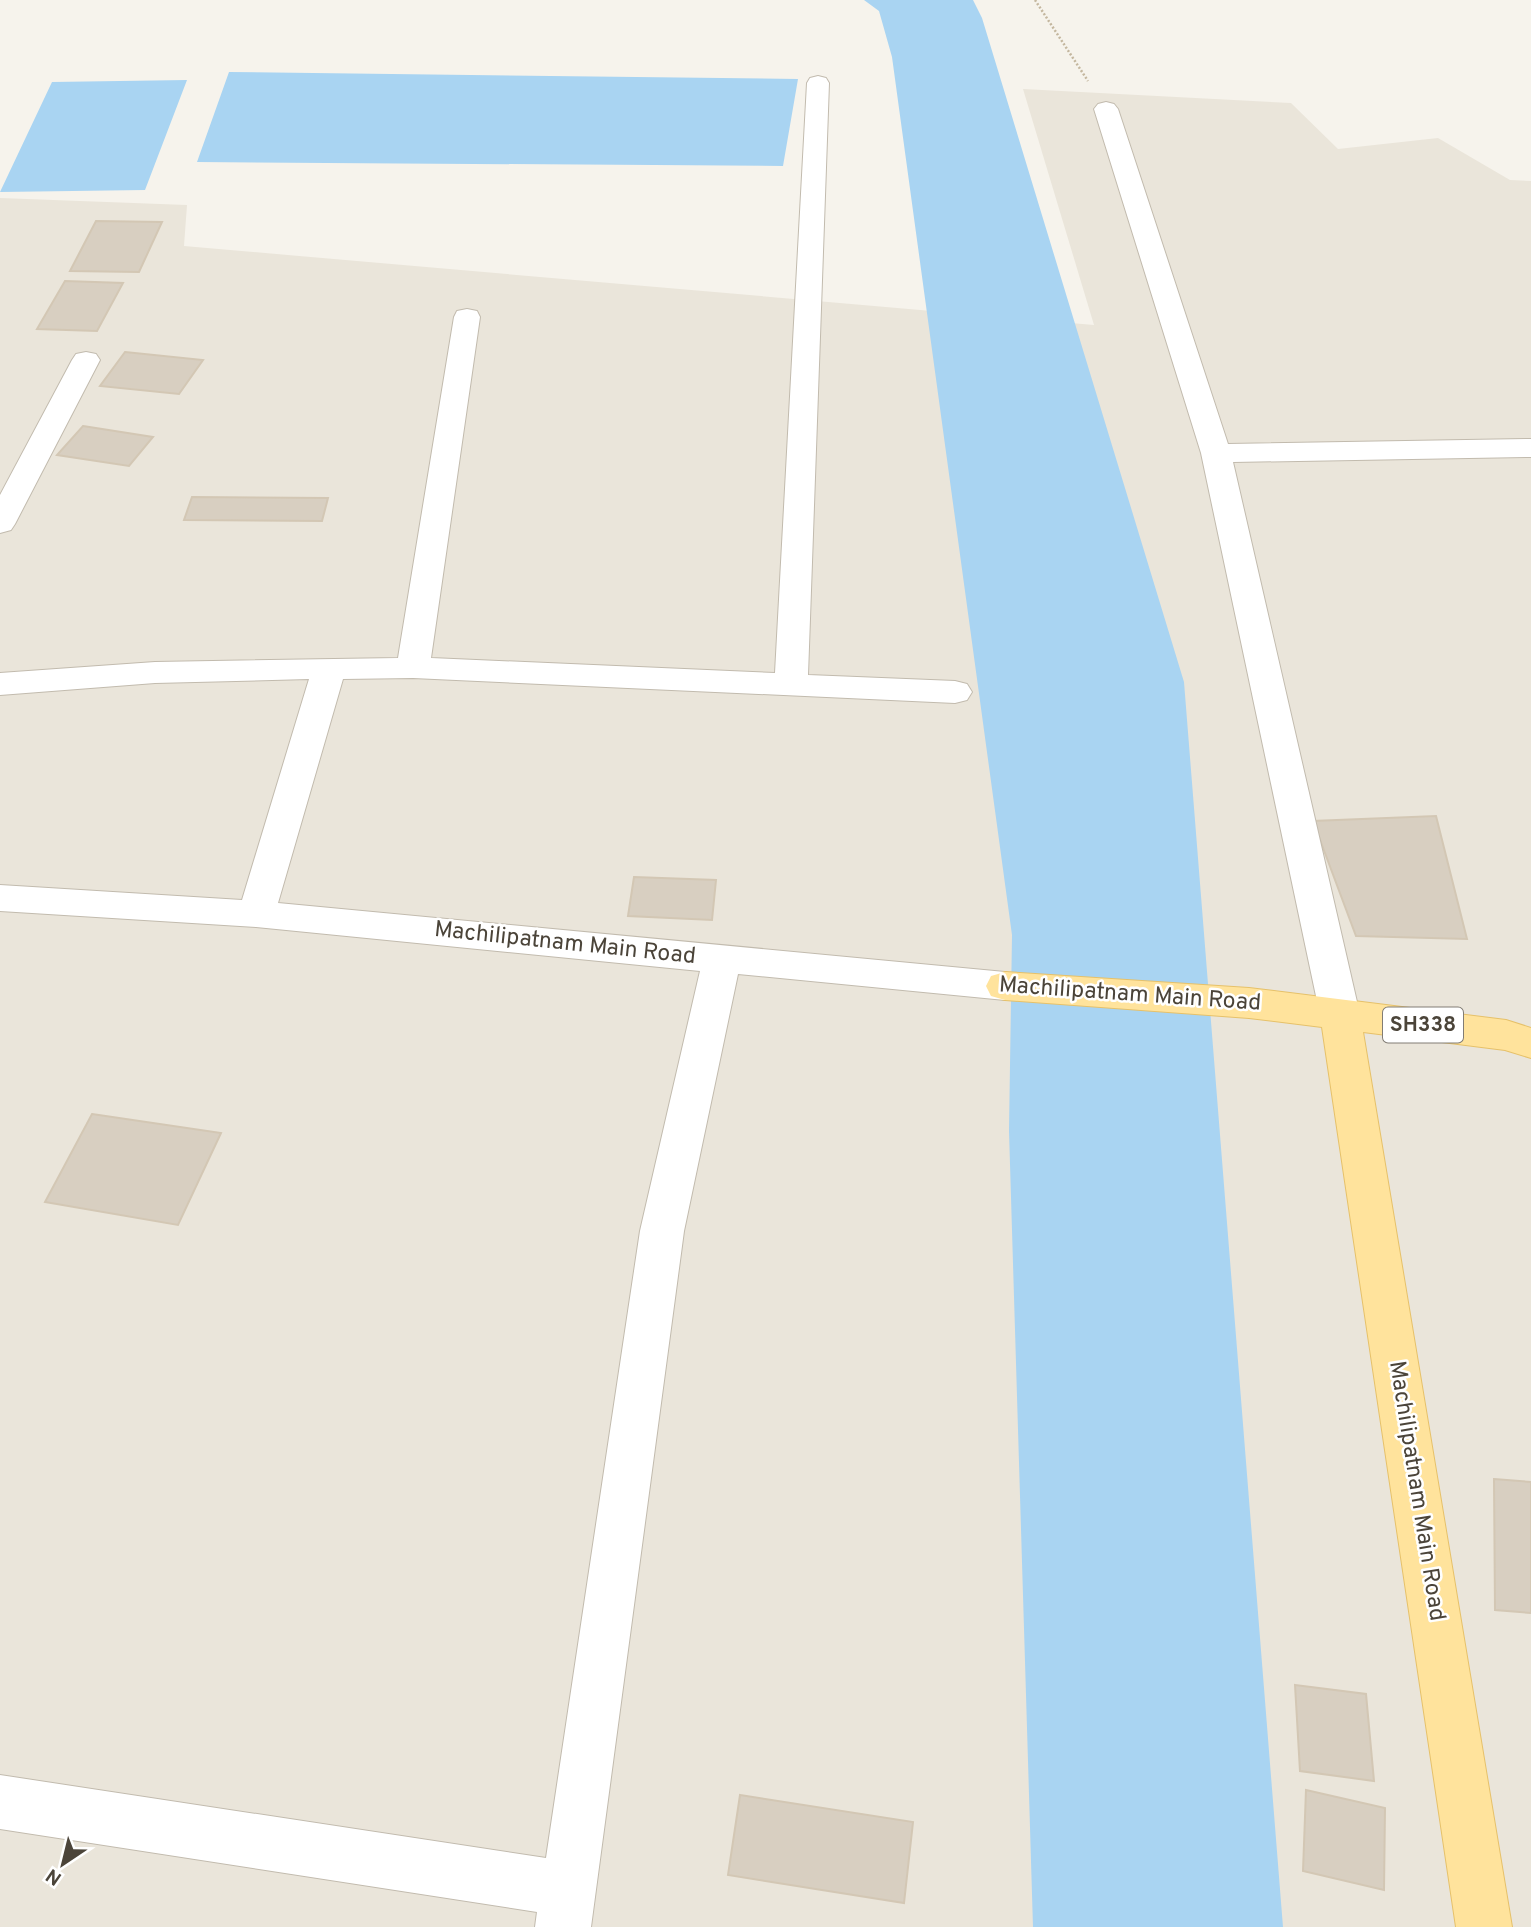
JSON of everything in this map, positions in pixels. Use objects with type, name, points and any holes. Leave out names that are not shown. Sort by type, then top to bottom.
[{"type":"main road","name":"Machilipatnam Main Road","points":[[1005,986],[1249,1003],[1340,1016],[1485,1927]]},
{"type":"main road","name":"SH338","points":[[1340,1016],[1523,1036]]},
{"type":"street","points":[[791,684],[818,83]]},
{"type":"street","points":[[1106,108],[1216,453],[1340,1016]]},
{"type":"street","points":[[413,668],[467,317]]},
{"type":"street","points":[[0,524],[86,360]]},
{"type":"street","points":[[1216,453],[1531,448]]},
{"type":"street","points":[[0,684],[56,678],[329,668],[413,668],[955,692]]},
{"type":"street","points":[[256,914],[329,668]]},
{"type":"street","name":"Machilipatnam Main Road","points":[[4,903],[256,914],[1005,986]]},
{"type":"street","points":[[0,1801],[567,1908],[662,1231],[722,959]]},
{"type":"path","points":[[1035,0],[1106,108]]},
{"type":"shaded area","points":[[1023,89],[1291,103],[1338,149],[1438,138],[1510,180],[1531,181],[1531,1927],[0,1927],[0,198],[187,205],[184,246],[1094,325]]},
{"type":"water","points":[[864,0],[973,0],[982,18],[1184,682],[1283,1927],[1033,1927],[1009,1131],[1012,935],[892,57],[879,11]]},
{"type":"water","points":[[229,72],[798,79],[783,166],[197,162]]},
{"type":"water","points":[[187,80],[145,190],[0,192],[52,82]]},
{"type":"building","points":[[96,221],[162,222],[139,272],[70,271]]},
{"type":"building","points":[[65,281],[123,283],[97,331],[37,329]]},
{"type":"building","points":[[125,352],[203,360],[179,394],[100,386]]},
{"type":"building","points":[[83,426],[153,437],[129,466],[57,455]]},
{"type":"building","points":[[192,497],[328,498],[322,521],[184,520]]},
{"type":"building","points":[[1436,816],[1467,939],[1356,936],[1313,821]]},
{"type":"building","points":[[634,877],[716,880],[712,920],[628,916]]},
{"type":"building","points":[[92,1114],[221,1133],[178,1225],[45,1202]]},
{"type":"building","points":[[1494,1479],[1531,1482],[1531,1613],[1495,1610]]},
{"type":"building","points":[[1295,1685],[1366,1694],[1374,1781],[1300,1771]]},
{"type":"building","points":[[1306,1790],[1385,1808],[1384,1890],[1303,1871]]},
{"type":"building","points":[[740,1795],[913,1822],[904,1903],[728,1875]]}]
